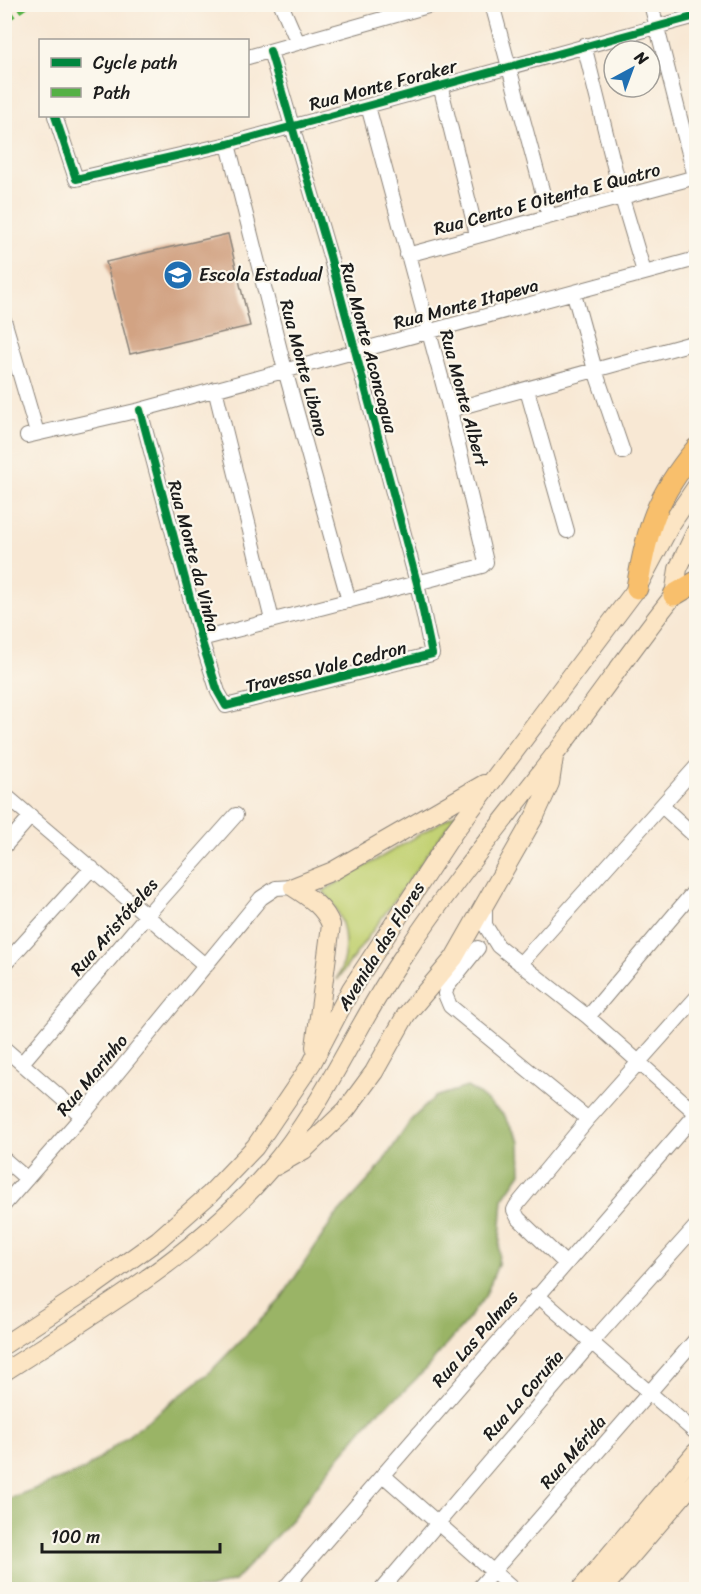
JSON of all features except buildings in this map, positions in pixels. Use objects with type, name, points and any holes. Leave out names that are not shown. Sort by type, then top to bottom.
[{"type":"main road","points":[[637,588],[646,536],[654,513],[670,483],[696,449]]},
{"type":"main road","name":"Avenida das Flores","points":[[4,1345],[91,1288],[158,1240],[210,1194],[255,1147],[312,1063],[351,989],[491,781],[637,588],[671,524],[696,487]]},
{"type":"main road","name":"Avenida das Flores","points":[[4,1372],[159,1270],[227,1213],[270,1169],[337,1071],[400,961],[436,908],[674,595],[678,569],[696,531]]},
{"type":"main road","points":[[674,595],[696,582]]},
{"type":"main road","points":[[270,1169],[304,1150],[346,1110],[374,1072],[406,1015],[454,958],[485,907],[550,783],[554,755]]},
{"type":"main road","points":[[293,887],[333,871],[491,781]]},
{"type":"main road","points":[[293,887],[317,902],[327,914],[331,925],[322,1005],[312,1063]]},
{"type":"main road","points":[[580,1590],[696,1452]]},
{"type":"main road","points":[[602,1590],[696,1480]]},
{"type":"street","points":[[281,4],[298,42]]},
{"type":"street","points":[[249,57],[435,4]]},
{"type":"street","points":[[492,4],[549,216]]},
{"type":"street","points":[[651,4],[696,177]]},
{"type":"street","name":"Rua Monte Foraker","points":[[55,117],[76,179],[228,144],[696,16]]},
{"type":"street","points":[[584,45],[622,198],[644,272]]},
{"type":"street","name":"Rua Monte Aconcagua","points":[[270,51],[293,125],[417,583],[432,654]]},
{"type":"street","points":[[440,85],[477,235]]},
{"type":"street","name":"Rua Monte Albert","points":[[368,106],[450,410],[486,562],[482,566],[417,583]]},
{"type":"street","name":"Rua Monte Libano","points":[[228,144],[285,370],[349,601]]},
{"type":"street","name":"Rua Cento E Oitenta E Quatro","points":[[407,255],[696,177]]},
{"type":"street","name":"Rua Monte Itapeva","points":[[4,320],[32,434],[140,410],[696,259]]},
{"type":"street","points":[[573,294],[595,370],[623,452]]},
{"type":"street","points":[[450,410],[696,342]]},
{"type":"street","points":[[215,389],[272,620]]},
{"type":"street","points":[[528,390],[567,531]]},
{"type":"street","name":"Rua Monte da Vinha","points":[[140,410],[201,639],[218,692],[226,706]]},
{"type":"street","points":[[201,639],[417,583]]},
{"type":"street","name":"Travessa Vale Cedron","points":[[226,706],[432,654]]},
{"type":"street","points":[[520,964],[696,767]]},
{"type":"street","points":[[4,794],[206,966]]},
{"type":"street","points":[[662,807],[696,837]]},
{"type":"street","points":[[4,846],[31,816]]},
{"type":"street","name":"Rua Aristóteles","points":[[22,1063],[147,915],[236,816]]},
{"type":"street","points":[[4,965],[92,868]]},
{"type":"street","name":"Rua Marinho","points":[[4,1204],[81,1116],[266,894],[276,888],[293,887]]},
{"type":"street","points":[[588,1017],[696,889]]},
{"type":"street","points":[[485,907],[485,925],[498,946],[588,1017],[696,1113]]},
{"type":"street","points":[[454,958],[478,948],[498,946]]},
{"type":"street","points":[[478,948],[447,987],[444,994],[450,1006],[588,1119]]},
{"type":"street","points":[[566,1264],[518,1218],[514,1210],[588,1119],[696,998]]},
{"type":"street","points":[[4,1048],[81,1116]]},
{"type":"street","name":"Rua Las Palmas","points":[[283,1590],[696,1113]]},
{"type":"street","points":[[4,1159],[27,1179]]},
{"type":"street","name":"Rua La Coruña","points":[[381,1590],[592,1342],[696,1226]]},
{"type":"street","points":[[537,1295],[696,1433]]},
{"type":"street","name":"Rua Mérida","points":[[477,1590],[696,1339]]},
{"type":"street","points":[[383,1475],[514,1590]]},
{"type":"green space","points":[[458,812],[337,980],[344,956],[344,933],[337,911],[323,891]]},
{"type":"green space","points":[[467,1087],[504,1115],[520,1142],[521,1173],[503,1199],[498,1264],[486,1295],[424,1371],[401,1394],[376,1413],[292,1519],[234,1581],[209,1589],[5,1589],[5,1500],[84,1470],[210,1372],[280,1300],[334,1218],[376,1172],[412,1119],[435,1097]]},
{"type":"marked path","points":[[4,21],[28,4]]},
{"type":"cycle path","points":[[55,117],[76,179],[228,144],[696,16]]},
{"type":"cycle path","points":[[140,410],[201,639],[218,692],[226,706],[432,654],[417,583],[330,256],[270,51]]},
{"type":"place","name":"Escola Estadual","points":[[178,275]]}]
